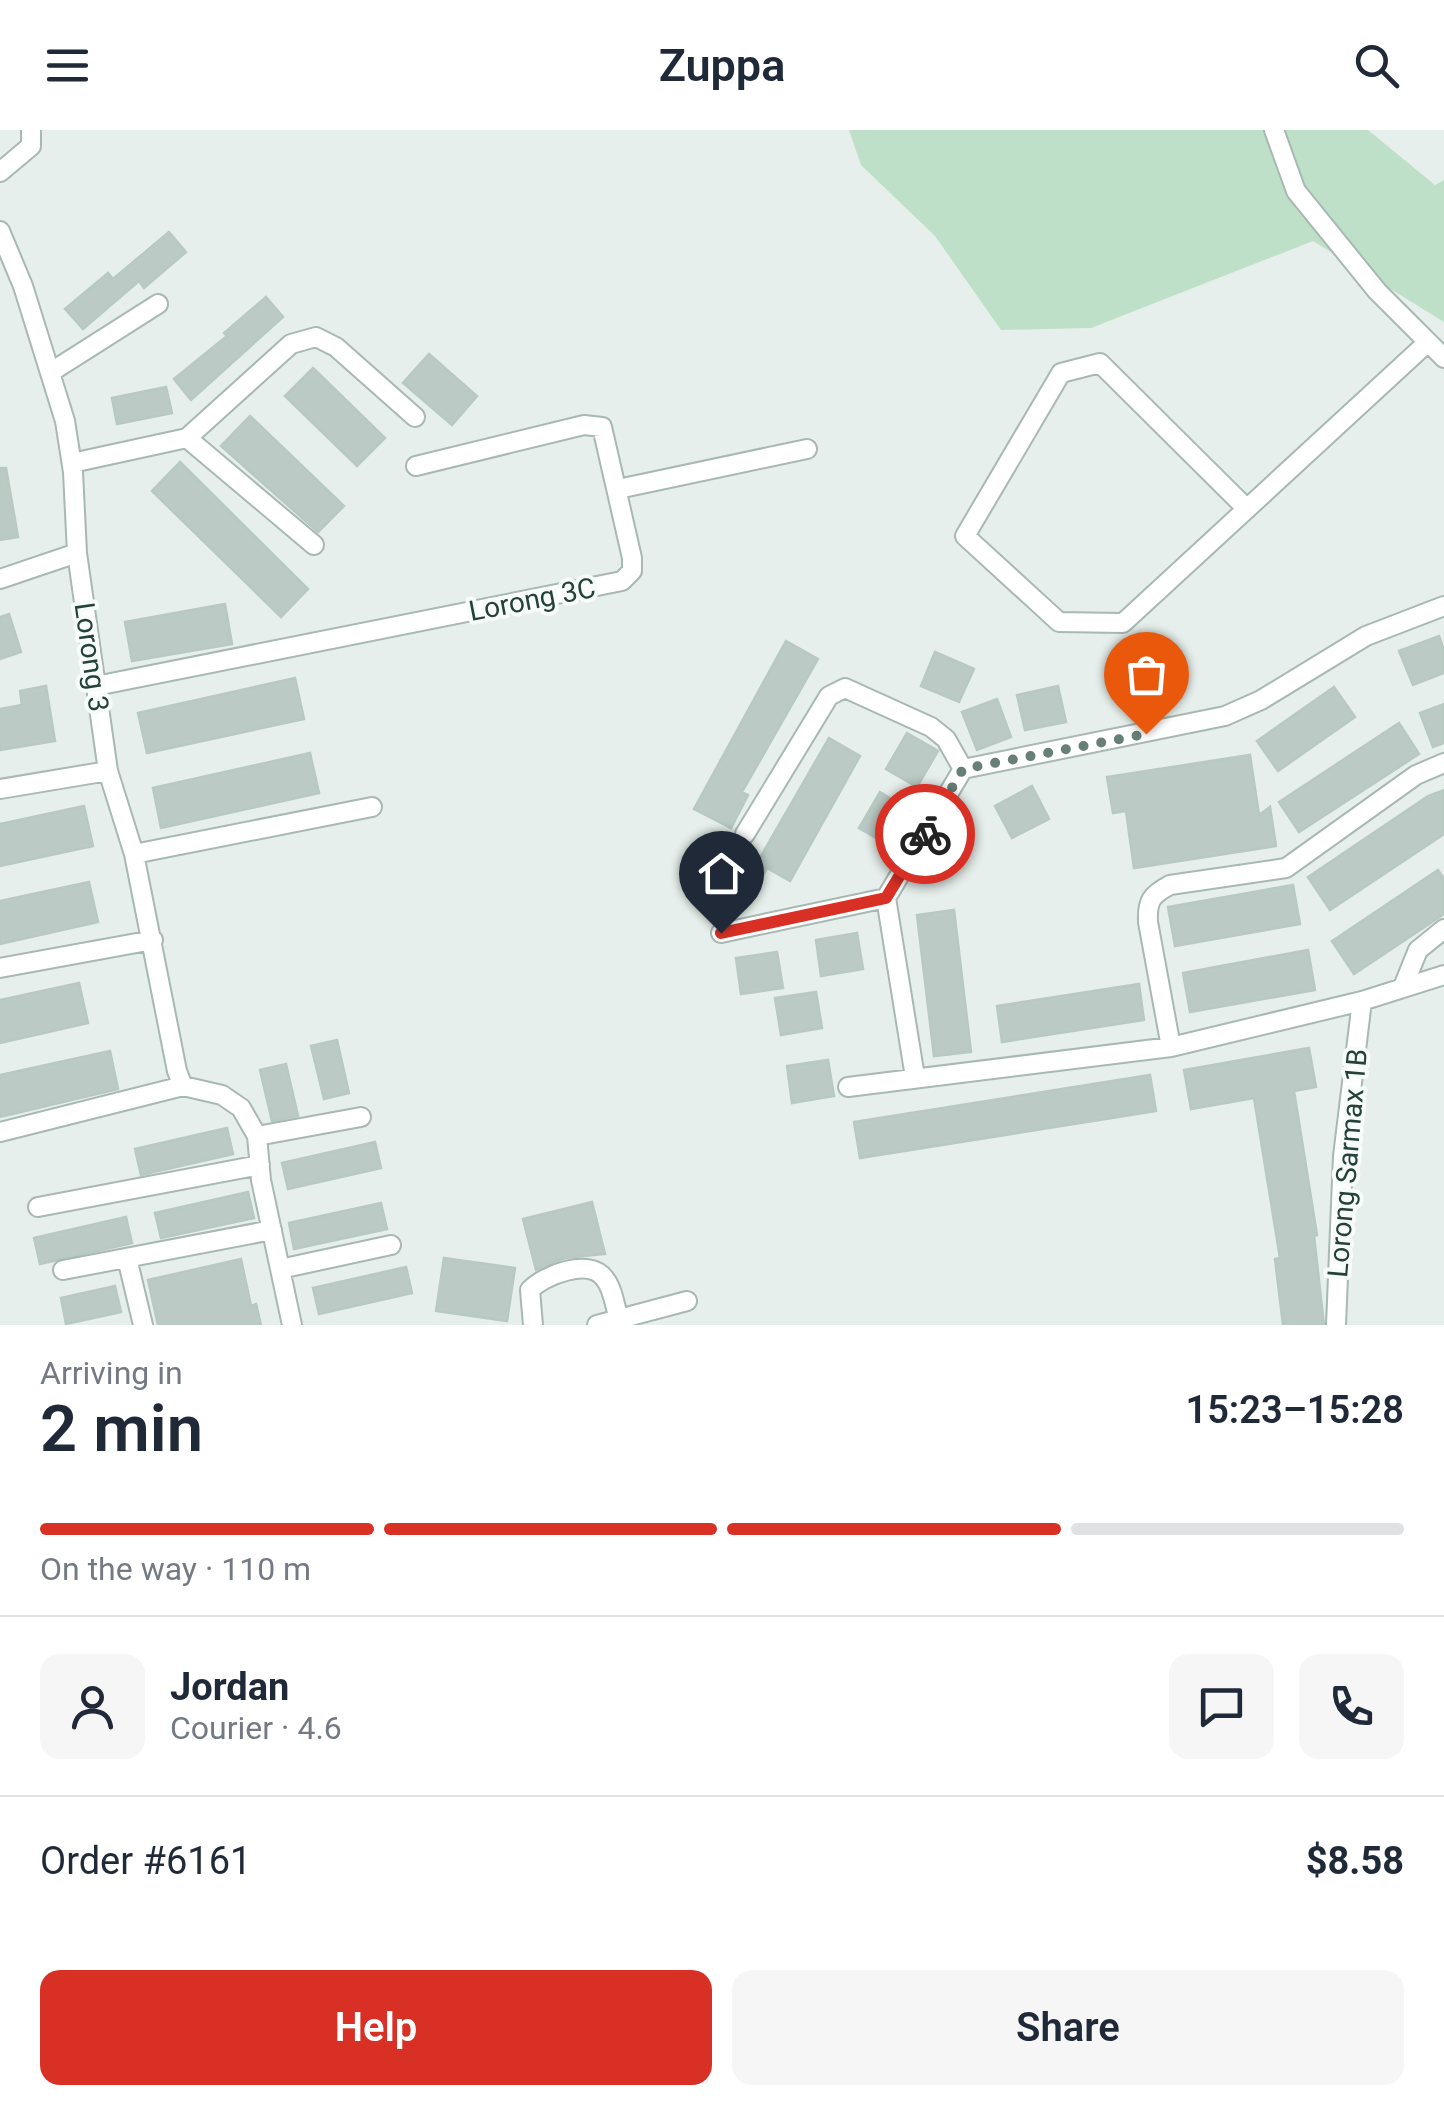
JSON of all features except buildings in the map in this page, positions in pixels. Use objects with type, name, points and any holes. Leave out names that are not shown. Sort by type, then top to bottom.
[{"type":"street","points":[[0,172],[31,146],[31,130]]},
{"type":"street","points":[[1274,130],[1296,191],[1376,291],[1444,358]]},
{"type":"street","name":"Lorong 3","points":[[0,231],[24,286],[65,421],[72,463],[77,553],[108,771],[134,854],[183,1086]]},
{"type":"street","points":[[51,372],[158,304]]},
{"type":"street","points":[[72,463],[188,438],[291,344],[316,337],[336,347],[415,417]]},
{"type":"street","points":[[1247,509],[1100,363],[1061,373],[965,536],[1059,622],[1123,623],[1247,509],[1428,342]]},
{"type":"street","name":"Lorong 3C","points":[[96,686],[622,580],[632,571],[618,489],[604,431],[598,426],[584,425],[416,466]]},
{"type":"street","points":[[188,438],[314,545]]},
{"type":"street","points":[[618,489],[807,449]]},
{"type":"street","points":[[0,578],[77,553]]},
{"type":"street","points":[[915,1077],[886,898],[963,769],[1225,716],[1261,700],[1366,636],[1444,606]]},
{"type":"street","points":[[745,834],[829,696],[845,688],[931,726],[946,739],[963,769]]},
{"type":"street","points":[[1171,1046],[1148,922],[1147,903],[1155,893],[1170,886],[1286,868],[1416,776],[1444,763]]},
{"type":"street","points":[[0,789],[108,771]]},
{"type":"street","points":[[134,854],[372,808]]},
{"type":"street","points":[[721,933],[886,898]]},
{"type":"street","points":[[1404,988],[1418,950],[1444,929]]},
{"type":"street","points":[[0,968],[153,940]]},
{"type":"street","points":[[848,1086],[1171,1046],[1362,1001],[1444,975]]},
{"type":"street","name":"Lorong Sarmax 1B","points":[[1336,1325],[1342,1156],[1362,1001]]},
{"type":"street","points":[[0,1132],[183,1086],[222,1095],[241,1108],[257,1136],[292,1325]]},
{"type":"street","points":[[257,1136],[361,1117]]},
{"type":"street","points":[[38,1207],[260,1165]]},
{"type":"street","points":[[63,1270],[272,1230]]},
{"type":"street","points":[[280,1270],[392,1245]]},
{"type":"street","points":[[127,1258],[143,1325]]},
{"type":"street","points":[[533,1325],[530,1290],[540,1280],[582,1268],[596,1270],[607,1280],[619,1319]]},
{"type":"street","points":[[596,1325],[687,1301]]},
{"type":"green space","points":[[849,130],[1368,130],[1435,185],[1444,180],[1444,322],[1313,241],[1091,328],[1001,330],[935,236],[861,165]]},
{"type":"way so far","points":[[925,834],[963,769],[1146,734]]},
{"type":"route","points":[[721,933],[886,898],[925,834]]}]
